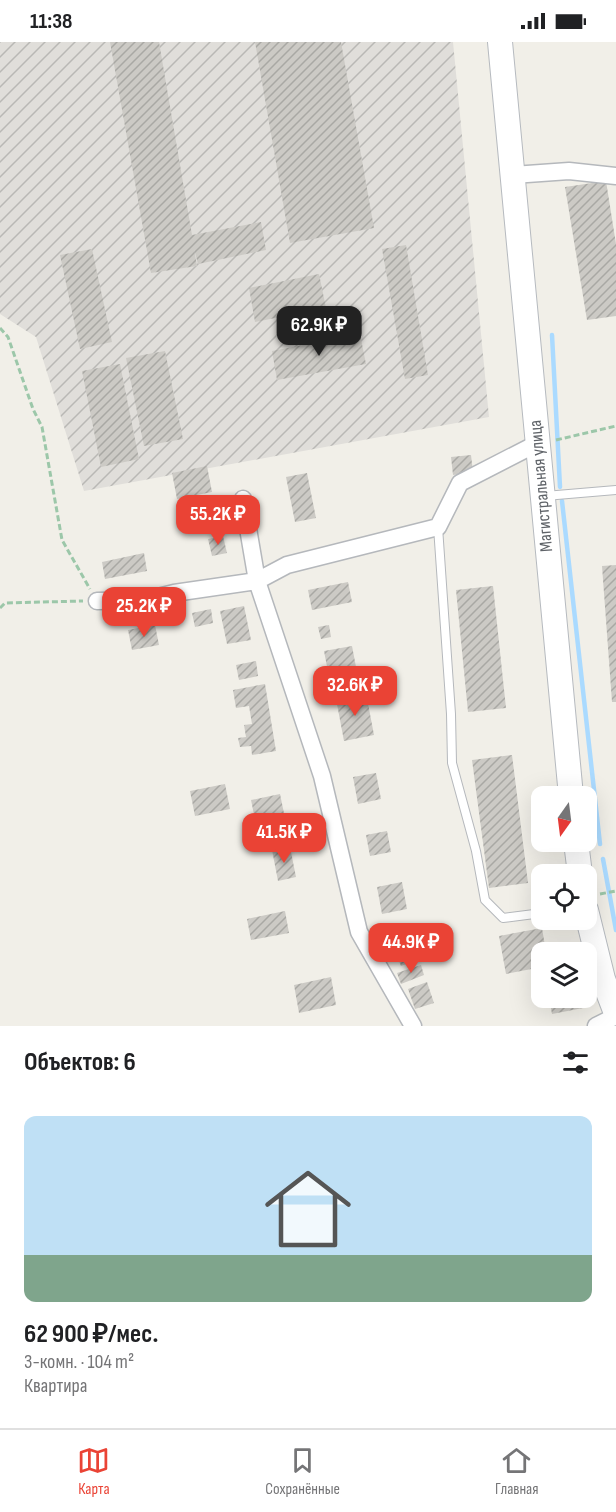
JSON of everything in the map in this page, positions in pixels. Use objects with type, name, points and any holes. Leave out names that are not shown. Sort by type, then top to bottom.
[{"type":"main road","name":"Магистральная улица","points":[[500,42],[544,443],[542,497],[570,786]]},
{"type":"main road","points":[[597,930],[603,979],[616,1014]]},
{"type":"street","points":[[513,175],[569,171],[616,176]]},
{"type":"street","points":[[97,601],[146,600],[174,593],[257,581],[287,565],[438,527],[460,483],[544,443]]},
{"type":"street","points":[[243,499],[257,581],[322,776],[359,932],[413,1026]]},
{"type":"street","points":[[596,1026],[616,1014]]},
{"type":"lane","points":[[542,497],[616,489]]},
{"type":"lane","points":[[438,527],[451,714],[452,763],[476,851],[485,900],[503,918],[531,914]]},
{"type":"path","points":[[0,328],[8,337],[33,409],[42,427],[62,540],[97,601],[6,603],[0,608]]},
{"type":"path","points":[[544,443],[616,426]]},
{"type":"path","points":[[597,900],[616,891]]},
{"type":"shaded area","points":[[0,42],[453,42],[489,417],[84,491],[36,337],[0,314]]},
{"type":"building","points":[[110,42],[159,42],[192,235],[261,222],[266,250],[198,264],[194,249],[197,266],[151,273]]},
{"type":"building","points":[[255,42],[341,42],[374,228],[290,243]]},
{"type":"building","points":[[606,181],[616,244],[616,316],[587,320],[565,187]]},
{"type":"building","points":[[406,245],[428,375],[405,379],[382,249]]},
{"type":"building","points":[[92,249],[112,342],[80,349],[60,255]]},
{"type":"building","points":[[319,274],[326,308],[255,322],[249,288]]},
{"type":"building","points":[[360,334],[366,364],[277,380],[272,351]]},
{"type":"building","points":[[165,351],[183,439],[144,446],[126,358]]},
{"type":"building","points":[[120,364],[139,459],[101,467],[82,371]]},
{"type":"building","points":[[471,455],[473,472],[453,475],[451,457]]},
{"type":"building","points":[[207,466],[212,492],[177,499],[172,473]]},
{"type":"building","points":[[307,473],[316,518],[295,522],[286,477]]},
{"type":"building","points":[[223,536],[227,553],[212,556],[208,539]]},
{"type":"building","points":[[144,553],[147,571],[105,579],[102,562]]},
{"type":"building","points":[[616,565],[616,702],[612,702],[602,566]]},
{"type":"building","points":[[348,582],[352,602],[312,610],[308,590]]},
{"type":"building","points":[[493,586],[506,708],[468,712],[456,590]]},
{"type":"building","points":[[244,606],[251,640],[227,644],[220,611]]},
{"type":"building","points":[[211,609],[213,623],[195,627],[192,613]]},
{"type":"building","points":[[155,625],[159,645],[132,650],[128,630]]},
{"type":"building","points":[[329,625],[331,637],[321,639],[318,627]]},
{"type":"building","points":[[352,646],[357,672],[329,677],[324,651]]},
{"type":"building","points":[[256,661],[258,676],[239,680],[236,665]]},
{"type":"building","points":[[265,684],[276,751],[252,755],[251,746],[240,747],[238,738],[246,737],[244,725],[252,724],[249,706],[236,708],[233,690]]},
{"type":"building","points":[[366,693],[374,735],[344,741],[336,699]]},
{"type":"building","points":[[512,755],[528,883],[489,888],[472,760]]},
{"type":"building","points":[[376,773],[381,799],[358,804],[353,777]]},
{"type":"building","points":[[225,784],[230,809],[195,816],[190,791]]},
{"type":"building","points":[[280,794],[286,823],[257,829],[251,800]]},
{"type":"building","points":[[387,831],[391,852],[370,856],[366,835]]},
{"type":"building","points":[[290,847],[296,877],[278,881],[272,850]]},
{"type":"building","points":[[402,882],[407,909],[382,914],[377,887]]},
{"type":"building","points":[[285,911],[289,933],[251,940],[247,919]]},
{"type":"building","points":[[429,929],[437,953],[401,966],[392,942]]},
{"type":"building","points":[[542,930],[544,942],[531,942],[531,969],[506,974],[499,936]]},
{"type":"building","points":[[421,965],[424,975],[401,984],[397,973]]},
{"type":"building","points":[[331,977],[336,1005],[299,1013],[294,985]]},
{"type":"building","points":[[427,982],[434,1003],[415,1009],[408,989]]},
{"type":"building","points":[[551,1008],[583,1008],[552,1014]]},
{"type":"waterway","points":[[552,335],[560,487]]},
{"type":"waterway","points":[[562,501],[600,844]]},
{"type":"waterway","points":[[603,859],[616,930]]}]
